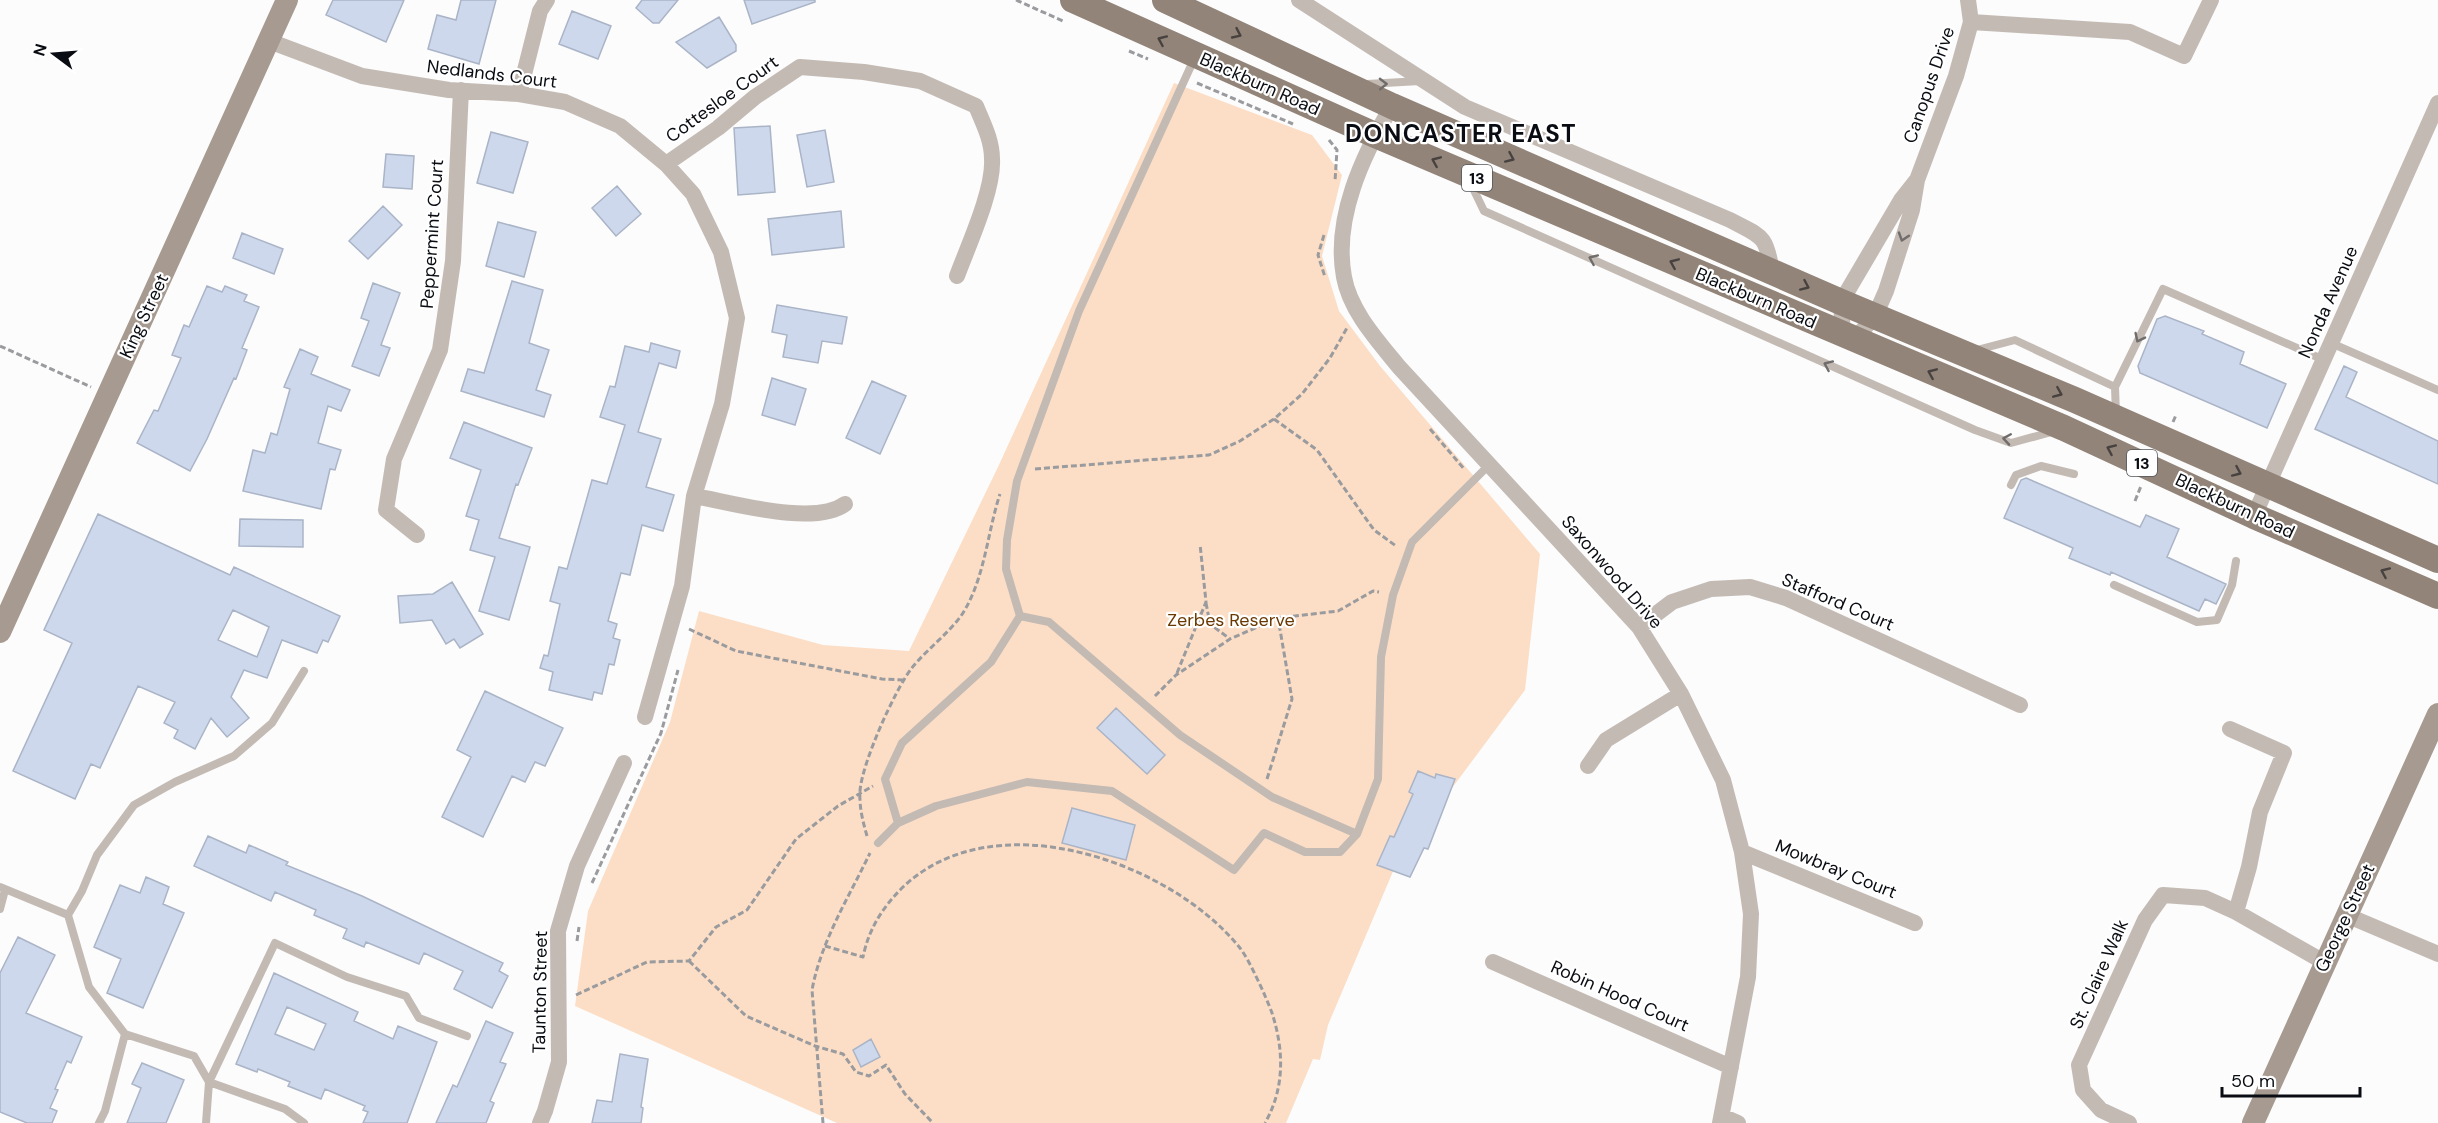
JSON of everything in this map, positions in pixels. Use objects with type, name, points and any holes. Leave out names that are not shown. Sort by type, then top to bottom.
[{"type":"main road","name":"King Street","points":[[0,632],[288,0]]},
{"type":"main road","name":"Blackburn Road","points":[[1165,0],[1392,106],[2438,560]]},
{"type":"main road","name":"Blackburn Road","points":[[1083,2],[1112,18],[1375,135],[2064,428],[2254,516],[2438,596]]},
{"type":"main road","points":[[1997,400],[2007,372]]},
{"type":"main road","name":"George Street","points":[[2253,1123],[2438,714]]},
{"type":"street","points":[[519,94],[540,10],[547,0]]},
{"type":"street","points":[[1299,0],[1465,107],[1740,225],[1758,235],[1768,246],[1772,272]]},
{"type":"street","name":"Canopus Drive","points":[[1849,338],[1875,316],[1886,291],[1909,220],[1917,180],[1956,76],[1971,22],[1968,0]]},
{"type":"street","points":[[1971,22],[2130,32],[2184,56],[2211,0]]},
{"type":"street","name":"Nedlands Court","points":[[270,41],[362,76],[461,90],[519,94],[565,102],[620,126],[666,164],[693,194],[721,252],[737,318],[722,404],[694,496]]},
{"type":"street","name":"Cottesloe Court","points":[[666,164],[718,128],[755,97],[800,67],[864,72],[920,81],[976,106],[989,137],[993,161],[987,191],[957,276]]},
{"type":"street","name":"Peppermint Court","points":[[417,535],[386,510],[394,459],[440,350],[453,261],[461,90]]},
{"type":"street","name":"Nonda Avenue","points":[[2254,516],[2438,103]]},
{"type":"street","name":"Saxonwood Drive","points":[[1392,106],[1375,135],[1347,206],[1342,243],[1344,278],[1368,329],[1489,465],[1639,627],[1681,694],[1723,780],[1742,852],[1751,914],[1748,977],[1721,1119]]},
{"type":"street","name":"Canopus Drive","points":[[1841,302],[1902,200],[1917,180]]},
{"type":"street","points":[[1841,302],[1849,338]]},
{"type":"street","points":[[645,717],[682,586],[694,496],[796,515],[839,508],[845,504]]},
{"type":"street","name":"Stafford Court","points":[[1639,627],[1672,602],[1711,589],[1750,587],[1786,598],[2020,705]]},
{"type":"street","points":[[1588,766],[1606,740],[1681,694]]},
{"type":"street","points":[[2230,729],[2284,753],[2260,812],[2249,867],[2236,912]]},
{"type":"street","name":"Taunton Street","points":[[540,1123],[558,1062],[560,1003],[557,979],[558,931],[577,866],[624,763]]},
{"type":"street","name":"Mowbray Court","points":[[1742,852],[1915,923]]},
{"type":"street","name":"St. Claire Walk","points":[[2129,1123],[2101,1110],[2083,1090],[2079,1065],[2145,920],[2163,895],[2205,898],[2236,912],[2324,962]]},
{"type":"street","points":[[2346,915],[2438,954]]},
{"type":"street","name":"Robin Hood Court","points":[[1493,962],[1731,1066]]},
{"type":"street","points":[[1721,1119],[1738,1123]]},
{"type":"lane","points":[[898,823],[885,779],[902,743],[991,662],[1020,616],[1006,569],[1007,540],[1014,494],[1045,399],[1079,311],[1196,55]]},
{"type":"lane","points":[[1342,84],[1390,84],[1423,80]]},
{"type":"lane","points":[[1466,173],[1484,211],[1975,430],[2011,442],[2064,428]]},
{"type":"lane","points":[[2116,419],[2115,387],[2163,289],[2324,360]]},
{"type":"lane","points":[[1964,353],[2015,340],[2115,387]]},
{"type":"lane","points":[[2331,343],[2438,390]]},
{"type":"lane","points":[[878,843],[898,823],[936,806],[1027,782],[1112,791],[1234,870],[1264,833],[1305,852],[1340,852],[1357,834],[1378,779],[1381,657],[1393,595],[1409,551],[1413,542],[1489,465]]},
{"type":"lane","points":[[2011,485],[2016,476],[2041,466],[2074,474]]},
{"type":"lane","points":[[2114,585],[2197,622],[2217,620],[2232,585],[2236,561]]},
{"type":"lane","points":[[1020,616],[1049,622],[1180,735],[1263,791],[1357,834]]},
{"type":"lane","points":[[304,671],[272,723],[234,756],[175,782],[134,805],[97,855],[82,891],[68,915],[88,987],[125,1034],[194,1056],[208,1082],[285,1109],[304,1123]]},
{"type":"lane","points":[[0,909],[2,888],[68,915]]},
{"type":"lane","points":[[206,1123],[208,1082],[275,943],[347,977],[406,996],[419,1018],[467,1036]]},
{"type":"lane","points":[[99,1123],[105,1111],[125,1034]]},
{"type":"path","points":[[871,851],[862,818],[860,793],[862,777],[886,716],[910,670],[961,615],[979,577],[1000,494],[1027,494],[1034,469],[1209,455],[1240,441],[1274,419],[1302,394],[1330,358],[1347,328]]},
{"type":"path","points":[[0,346],[98,390]]},
{"type":"path","points":[[1274,419],[1317,450],[1374,530],[1392,544],[1409,551]]},
{"type":"path","points":[[1200,544],[1210,624],[1230,639]]},
{"type":"path","points":[[1146,705],[1176,675],[1230,639],[1278,618],[1338,611],[1373,591],[1393,595]]},
{"type":"path","points":[[1176,675],[1206,602]]},
{"type":"path","points":[[1263,791],[1292,699],[1278,618]]},
{"type":"path","points":[[689,629],[736,651],[882,679],[905,680]]},
{"type":"path","points":[[689,961],[716,927],[747,910],[796,838],[838,806],[885,779]]},
{"type":"path","points":[[823,1123],[812,990],[825,946],[871,851],[878,843]]},
{"type":"path","points":[[825,946],[863,957],[876,919],[900,890],[930,866],[962,854],[1002,846],[1030,845],[1058,848],[1131,868],[1186,900],[1241,949],[1268,1002],[1281,1045],[1280,1084],[1266,1123]]},
{"type":"path","points":[[560,1003],[647,962],[689,961],[746,1016],[815,1046],[843,1054],[856,1072],[869,1077],[886,1065],[905,1094],[933,1123]]},
{"type":"green space","name":"Zerbes Reserve","points":[[1174,83],[1312,135],[1342,175],[1322,256],[1339,311],[1380,366],[1540,554],[1525,690],[1397,862],[1328,1025],[1320,1060],[1313,1059],[1286,1123],[837,1123],[575,1006],[588,911],[670,722],[699,611],[823,645],[909,651],[998,467]]},
{"type":"building","points":[[333,0],[404,0],[386,42],[326,15]]},
{"type":"building","points":[[461,0],[496,0],[479,64],[428,49],[437,15],[456,20]]},
{"type":"building","points":[[642,0],[678,0],[659,23],[653,23],[636,8]]},
{"type":"building","points":[[744,0],[815,0],[815,2],[752,24]]},
{"type":"building","points":[[572,11],[611,26],[598,59],[559,44]]},
{"type":"building","points":[[719,17],[736,45],[736,51],[707,68],[676,42]]},
{"type":"building","points":[[770,126],[775,192],[738,195],[734,128]]},
{"type":"building","points":[[825,130],[834,182],[807,187],[797,135]]},
{"type":"building","points":[[491,132],[528,142],[513,193],[477,183]]},
{"type":"building","points":[[386,154],[414,156],[412,189],[383,187]]},
{"type":"building","points":[[617,186],[641,214],[616,236],[592,208]]},
{"type":"building","points":[[383,206],[402,225],[368,259],[349,241]]},
{"type":"building","points":[[841,211],[844,247],[772,255],[768,219]]},
{"type":"building","points":[[498,222],[536,232],[524,277],[486,266]]},
{"type":"building","points":[[242,233],[283,249],[274,274],[233,258]]},
{"type":"building","points":[[512,281],[543,290],[529,343],[549,350],[536,390],[551,395],[544,417],[461,391],[468,369],[484,373]]},
{"type":"building","points":[[373,283],[400,293],[381,345],[390,348],[379,376],[352,366],[369,321],[361,318]]},
{"type":"building","points":[[207,286],[222,292],[225,286],[247,295],[244,301],[259,307],[242,348],[247,350],[236,379],[234,378],[190,471],[137,443],[154,410],[158,411],[181,358],[172,355],[184,325],[189,327]]},
{"type":"building","points":[[777,305],[847,317],[842,344],[822,341],[818,363],[783,357],[787,335],[772,332]]},
{"type":"building","points":[[2165,316],[2204,331],[2202,334],[2244,352],[2240,364],[2286,384],[2267,428],[2140,373],[2138,366],[2157,319]]},
{"type":"building","points":[[651,343],[680,351],[676,368],[659,363],[638,432],[661,439],[646,487],[674,495],[663,531],[642,525],[630,575],[621,573],[608,621],[617,624],[613,638],[620,640],[614,665],[609,664],[602,694],[594,692],[592,700],[549,690],[553,672],[540,668],[544,655],[548,656],[560,604],[550,601],[559,567],[567,569],[592,480],[607,484],[625,425],[600,417],[610,386],[615,387],[625,346],[649,352]]},
{"type":"building","points":[[300,349],[318,357],[311,374],[350,390],[341,411],[328,406],[318,443],[341,450],[335,470],[330,469],[321,509],[243,491],[253,450],[265,453],[271,433],[277,435],[290,389],[284,387]]},
{"type":"building","points":[[2344,366],[2357,372],[2346,397],[2438,441],[2438,484],[2315,429]]},
{"type":"building","points":[[772,378],[806,389],[795,425],[762,415]]},
{"type":"building","points":[[872,381],[906,396],[880,454],[846,438]]},
{"type":"building","points":[[464,422],[532,448],[518,485],[516,484],[499,538],[530,547],[509,620],[479,611],[495,557],[470,550],[479,520],[466,516],[481,470],[450,458]]},
{"type":"building","points":[[2026,478],[2140,527],[2146,515],[2179,529],[2167,557],[2226,584],[2216,604],[2205,599],[2199,611],[2111,572],[2110,575],[2069,558],[2073,548],[2004,518],[2021,480]]},
{"type":"building","points":[[98,514],[230,575],[234,567],[340,616],[328,642],[323,640],[317,653],[282,640],[267,678],[244,670],[231,697],[249,718],[227,737],[211,718],[195,749],[174,738],[178,730],[164,723],[175,702],[138,686],[100,768],[91,764],[75,799],[13,771],[72,643],[44,630]],"holes":[[[233,610],[269,627],[257,657],[218,640]]]},
{"type":"building","points":[[240,519],[303,520],[303,547],[239,546]]},
{"type":"building","points":[[452,582],[483,634],[460,648],[454,639],[446,644],[432,620],[400,623],[398,596],[433,594]]},
{"type":"building","points":[[485,691],[563,728],[545,766],[535,762],[525,782],[512,776],[483,837],[442,817],[471,757],[457,750]]},
{"type":"building","points":[[1116,708],[1165,755],[1147,774],[1097,728]]},
{"type":"building","points":[[1418,771],[1435,778],[1436,774],[1455,779],[1428,849],[1424,848],[1410,877],[1377,865],[1390,836],[1394,837],[1413,794],[1409,792]]},
{"type":"building","points":[[1072,808],[1135,825],[1126,860],[1062,843]]},
{"type":"building","points":[[208,836],[246,853],[249,845],[288,862],[286,865],[362,896],[503,963],[499,971],[508,976],[492,1008],[454,989],[463,971],[424,953],[419,964],[366,942],[364,947],[343,938],[347,929],[314,915],[316,910],[275,892],[271,901],[194,866]]},
{"type":"building","points":[[146,877],[169,887],[163,904],[184,913],[143,1008],[107,993],[121,959],[94,947],[120,885],[140,893]]},
{"type":"building","points":[[18,937],[55,955],[26,1013],[82,1037],[71,1063],[67,1061],[55,1089],[58,1090],[50,1108],[57,1111],[52,1123],[27,1123],[0,1112],[0,973]]},
{"type":"building","points":[[274,973],[358,1012],[354,1021],[393,1039],[398,1026],[437,1042],[407,1123],[363,1123],[368,1112],[363,1110],[365,1106],[325,1089],[321,1099],[288,1086],[290,1082],[258,1069],[257,1072],[236,1064]],"holes":[[[287,1007],[326,1024],[314,1050],[275,1034]]]},
{"type":"building","points":[[486,1021],[513,1033],[500,1062],[506,1064],[490,1101],[494,1103],[486,1123],[436,1123],[453,1085],[457,1087]]},
{"type":"building","points":[[871,1039],[880,1057],[861,1067],[853,1050]]},
{"type":"building","points":[[620,1054],[648,1059],[641,1123],[592,1123],[597,1100],[612,1102]]},
{"type":"building","points":[[142,1063],[184,1080],[166,1123],[127,1123],[141,1088],[132,1084]]},
{"type":"district","name":"DONCASTER EAST","points":[[1461,133]]}]
